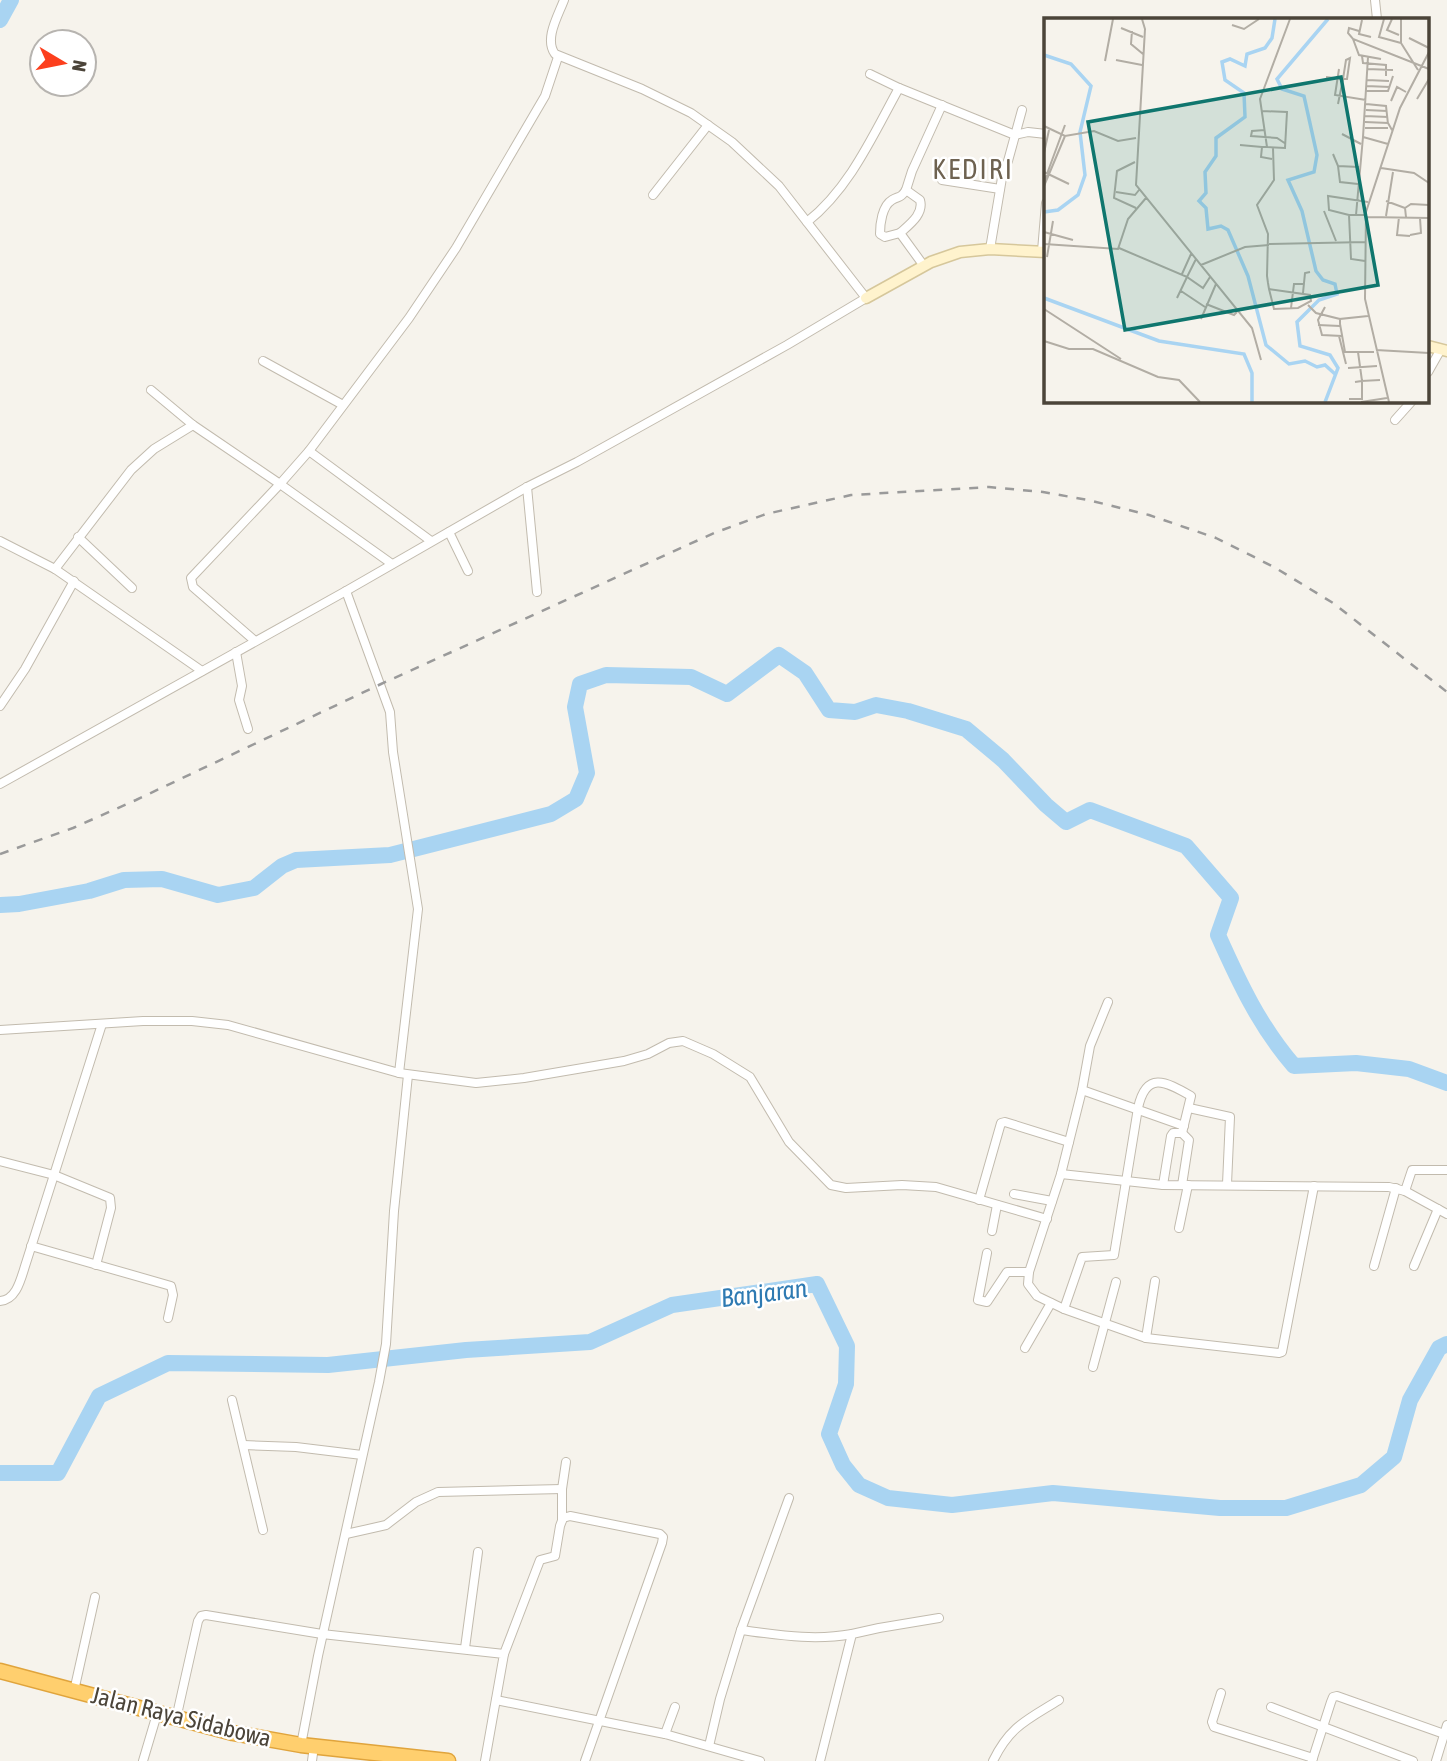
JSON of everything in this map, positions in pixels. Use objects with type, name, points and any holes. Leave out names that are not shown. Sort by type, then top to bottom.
[{"type":"highway","name":"Jalan Raya Sidabowa","points":[[0,1671],[222,1731],[367,1756],[448,1761]]},
{"type":"street","points":[[564,0],[550,43],[558,57],[642,89],[691,113],[708,125],[765,171],[866,298]]},
{"type":"street","points":[[1375,0],[1377,18]]},
{"type":"street","points":[[255,641],[193,587],[191,578],[309,451],[409,318],[456,248],[545,96],[558,57]]},
{"type":"street","points":[[870,75],[1015,135],[1028,132],[1044,134]]},
{"type":"street","points":[[807,222],[824,209],[856,166],[899,88]]},
{"type":"street","points":[[906,190],[920,200],[921,205],[913,221],[900,233],[885,237],[880,234],[879,229],[883,212],[890,202],[902,197],[906,190],[942,105]]},
{"type":"street","points":[[990,249],[1000,189],[1022,110]]},
{"type":"street","points":[[653,195],[708,125]]},
{"type":"street","points":[[942,180],[1000,189]]},
{"type":"street","points":[[900,233],[924,266]]},
{"type":"street","points":[[0,784],[924,266],[960,252],[990,249],[1044,251]]},
{"type":"street","points":[[1430,369],[1444,350]]},
{"type":"street","points":[[263,361],[343,405]]},
{"type":"street","points":[[151,390],[194,425],[392,564]]},
{"type":"street","points":[[1395,420],[1411,402]]},
{"type":"street","points":[[55,569],[131,470],[154,449],[194,425]]},
{"type":"street","points":[[309,451],[431,541]]},
{"type":"street","points":[[527,487],[537,592]]},
{"type":"street","points":[[449,532],[468,571]]},
{"type":"street","points":[[78,537],[132,588]]},
{"type":"street","points":[[0,541],[74,581],[202,671]]},
{"type":"street","points":[[0,706],[25,669],[74,581]]},
{"type":"street","points":[[312,1761],[308,1745],[322,1634],[386,1344],[404,1074],[418,917],[393,752],[390,712],[346,591]]},
{"type":"street","points":[[236,652],[242,686],[239,700],[248,729]]},
{"type":"street","points":[[1108,1002],[1090,1046],[1061,1174],[1029,1272],[1028,1284],[1032,1292],[1064,1309],[1146,1338],[1282,1352],[1314,1186]]},
{"type":"street","points":[[0,1030],[192,1021],[228,1026],[404,1074],[463,1083],[524,1079],[624,1061],[648,1054],[669,1043],[683,1041],[750,1077],[789,1142],[831,1185],[846,1188],[902,1185],[936,1187],[1046,1219]]},
{"type":"street","points":[[0,1301],[10,1299],[14,1294],[32,1246],[102,1024]]},
{"type":"street","points":[[1064,1309],[1082,1257],[1114,1255],[1141,1093],[1151,1082],[1158,1081],[1190,1095],[1183,1130]]},
{"type":"street","points":[[1082,1090],[1138,1108],[1183,1130],[1189,1140],[1179,1228]]},
{"type":"street","points":[[1189,1108],[1230,1117],[1227,1184]]},
{"type":"street","points":[[979,1200],[1001,1123],[1069,1142]]},
{"type":"street","points":[[1163,1185],[1171,1136],[1183,1130]]},
{"type":"street","points":[[0,1161],[54,1175],[106,1195],[111,1200],[96,1265]]},
{"type":"street","points":[[1374,1266],[1400,1190],[1412,1170],[1447,1170]]},
{"type":"street","points":[[1061,1174],[1163,1185],[1227,1184],[1400,1190],[1447,1214]]},
{"type":"street","points":[[1014,1194],[1052,1201]]},
{"type":"street","points":[[992,1231],[997,1205]]},
{"type":"street","points":[[1414,1266],[1438,1209]]},
{"type":"street","points":[[32,1246],[171,1286],[173,1295],[168,1318]]},
{"type":"street","points":[[987,1253],[978,1300],[986,1302],[1007,1272],[1029,1272]]},
{"type":"street","points":[[1146,1338],[1155,1281]]},
{"type":"street","points":[[1093,1367],[1116,1282]]},
{"type":"street","points":[[1026,1348],[1051,1303]]},
{"type":"street","points":[[232,1400],[263,1530]]},
{"type":"street","points":[[244,1445],[296,1447],[362,1455]]},
{"type":"street","points":[[485,1761],[504,1654],[540,1560],[555,1556],[562,1520],[562,1489],[566,1462]]},
{"type":"street","points":[[346,1534],[386,1525],[416,1502],[438,1492],[562,1489]]},
{"type":"street","points":[[709,1746],[741,1630],[789,1498]]},
{"type":"street","points":[[562,1520],[570,1516],[657,1532],[663,1537],[584,1761]]},
{"type":"street","points":[[465,1648],[478,1552]]},
{"type":"street","points":[[74,1691],[95,1597]]},
{"type":"street","points":[[176,1719],[196,1628],[201,1616],[206,1615],[322,1634],[504,1654]]},
{"type":"street","points":[[741,1630],[803,1639],[826,1639],[939,1618]]},
{"type":"street","points":[[820,1761],[852,1634]]},
{"type":"street","points":[[1221,1693],[1212,1722],[1214,1727],[1312,1759],[1333,1697],[1338,1696],[1446,1732],[1436,1761]]},
{"type":"street","points":[[496,1700],[665,1734],[760,1761]]},
{"type":"street","points":[[993,1761],[1004,1739],[1014,1728],[1059,1700]]},
{"type":"street","points":[[665,1734],[675,1707]]},
{"type":"street","points":[[1271,1707],[1413,1761]]},
{"type":"street","points":[[143,1761],[158,1714]]},
{"type":"waterway","points":[[0,20],[11,0]]},
{"type":"waterway","points":[[0,905],[89,891],[124,880],[162,879],[218,895],[254,888],[282,866],[296,860],[390,855],[551,814],[576,799],[587,773],[575,707],[580,684],[606,675],[691,677],[727,694],[779,655],[805,673],[829,710],[855,712],[876,705],[908,711],[966,729],[1003,760],[1066,822],[1090,810],[1186,846],[1231,898],[1218,935],[1261,1020],[1294,1066],[1356,1063],[1409,1069],[1447,1083]]},
{"type":"waterway","name":"Banjaran","points":[[0,1473],[58,1473],[99,1396],[168,1363],[328,1365],[466,1350],[590,1342],[672,1305],[817,1284],[847,1346],[846,1384],[829,1434],[843,1465],[859,1485],[888,1498],[952,1505],[1053,1493],[1220,1508],[1286,1508],[1361,1485],[1394,1457],[1410,1400],[1439,1348],[1447,1344]]},
{"type":"railway","points":[[0,854],[73,828],[136,800],[381,684],[714,533],[766,514],[851,495],[989,487],[1043,492],[1149,515],[1216,538],[1274,567],[1333,603],[1447,692]]},
{"type":"district","name":"KEDIRI","points":[[973,169]]}]
